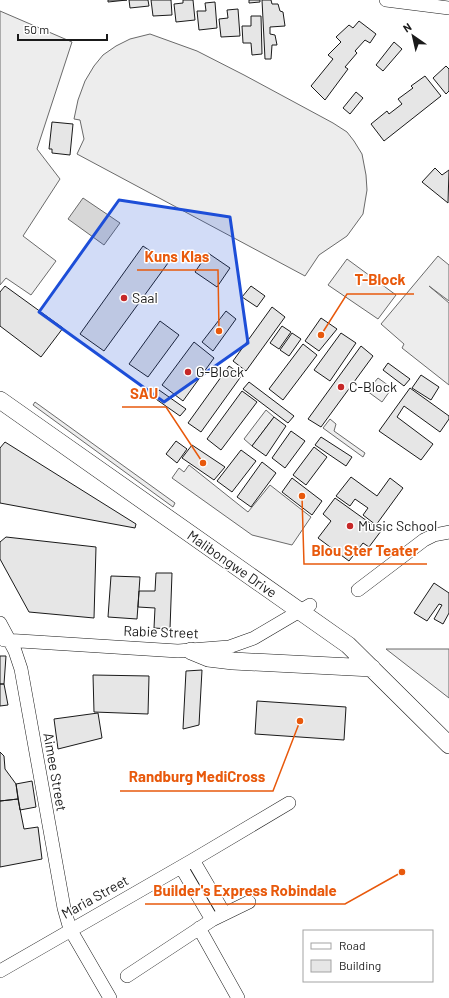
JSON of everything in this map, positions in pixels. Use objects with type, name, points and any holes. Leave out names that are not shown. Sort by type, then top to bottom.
[{"type":"main road","name":"Malibongwe Drive","points":[[2,402],[219,556],[359,641],[415,693],[449,728]]},
{"type":"main road","name":"Malibongwe Drive","points":[[305,608],[348,645],[449,744]]},
{"type":"main road","points":[[191,651],[208,658],[232,661],[372,668]]},
{"type":"street","points":[[386,0],[449,8]]},
{"type":"street","points":[[358,590],[419,543],[434,535],[449,532]]},
{"type":"street","name":"Rabie Street","points":[[5,640],[191,651],[229,647],[242,644],[305,608]]},
{"type":"street","name":"Aimee Street","points":[[0,623],[5,640],[21,669],[59,889],[70,929],[110,998]]},
{"type":"street","name":"Maria Street","points":[[0,971],[289,803]]},
{"type":"street","points":[[193,860],[224,913]]},
{"type":"street","points":[[181,867],[212,920]]},
{"type":"street","points":[[127,976],[212,920],[249,902]]},
{"type":"street","points":[[199,928],[238,998]]},
{"type":"highlighted area","points":[[119,200],[230,217],[248,343],[164,402],[39,312]]},
{"type":"shaded area","points":[[0,11],[72,42],[37,149],[60,179],[23,236],[56,261],[31,295],[6,278],[0,285]]},
{"type":"shaded area","points":[[150,34],[197,51],[244,75],[333,123],[347,132],[354,141],[362,154],[366,175],[367,190],[363,214],[347,236],[319,255],[305,276],[77,154],[84,139],[80,120],[74,119],[78,100],[85,81],[94,66],[103,55],[116,46],[130,39]]},
{"type":"shaded area","points":[[83,198],[120,223],[104,245],[68,219]]},
{"type":"shaded area","points":[[438,256],[449,265],[449,301],[429,286],[449,303],[449,385],[402,348],[404,344],[381,324]]},
{"type":"shaded area","points":[[347,259],[396,295],[378,319],[328,285]]},
{"type":"shaded area","points":[[378,378],[392,388],[382,402],[367,391]]},
{"type":"shaded area","points":[[35,402],[175,503],[173,507],[33,405]]},
{"type":"shaded area","points":[[266,410],[274,417],[252,446],[244,439]]},
{"type":"shaded area","points":[[330,419],[336,424],[334,431],[365,453],[363,457],[323,428]]},
{"type":"shaded area","points":[[189,465],[248,512],[270,485],[311,517],[292,545],[252,535],[172,478],[179,468],[184,472]]},
{"type":"shaded area","points":[[386,649],[449,649],[449,698]]},
{"type":"building","points":[[108,0],[127,0],[108,2]]},
{"type":"building","points":[[129,0],[148,0],[149,6],[130,8]]},
{"type":"building","points":[[151,0],[171,0],[172,15],[153,16]]},
{"type":"building","points":[[183,0],[193,0],[195,20],[176,22],[174,4],[183,3]]},
{"type":"building","points":[[249,0],[260,0],[260,2],[249,3]]},
{"type":"building","points":[[262,0],[271,0],[272,4],[278,4],[280,11],[283,12],[285,26],[270,27],[270,34],[275,35],[277,45],[272,45],[271,59],[265,59]]},
{"type":"building","points":[[215,2],[217,28],[199,30],[197,11],[206,11],[205,3]]},
{"type":"building","points":[[238,9],[240,36],[221,37],[219,19],[228,18],[227,10]]},
{"type":"building","points":[[251,16],[261,16],[262,54],[252,55],[251,43],[243,43],[242,26],[251,26]]},
{"type":"building","points":[[359,21],[376,34],[370,43],[365,40],[355,51],[357,53],[345,67],[348,69],[325,100],[311,86],[333,59],[328,55],[341,42],[336,37],[349,25],[353,28]]},
{"type":"building","points":[[394,42],[402,49],[383,71],[376,65]]},
{"type":"building","points":[[446,66],[449,69],[449,91],[446,94],[433,78]]},
{"type":"building","points":[[425,76],[441,96],[384,141],[371,124],[387,111],[389,114],[402,104],[398,99],[413,88],[411,86]]},
{"type":"building","points":[[356,92],[363,98],[350,114],[343,108]]},
{"type":"building","points":[[52,122],[73,124],[70,155],[52,153],[52,149],[49,149]]},
{"type":"building","points":[[435,168],[442,175],[449,170],[448,203],[422,182]]},
{"type":"building","name":"Saal","points":[[143,246],[168,263],[104,351],[80,334]]},
{"type":"building","points":[[208,253],[230,268],[217,287],[195,272]]},
{"type":"building","points":[[5,286],[63,328],[41,357],[0,326],[0,292]]},
{"type":"building","points":[[251,286],[265,296],[257,307],[242,297]]},
{"type":"building","points":[[272,307],[285,317],[246,371],[233,361]]},
{"type":"building","points":[[226,311],[236,319],[213,351],[202,342]]},
{"type":"building","points":[[321,318],[337,329],[319,351],[305,341]]},
{"type":"building","points":[[160,321],[179,335],[148,377],[129,364]]},
{"type":"building","points":[[282,326],[291,332],[279,349],[270,343]]},
{"type":"building","points":[[292,333],[301,339],[289,356],[280,350]]},
{"type":"building","points":[[341,333],[356,343],[330,381],[314,370]]},
{"type":"building","name":"G-Block","points":[[194,342],[214,358],[183,401],[162,385]]},
{"type":"building","points":[[303,344],[317,355],[283,400],[269,389]]},
{"type":"building","name":"C-Block","points":[[361,346],[373,356],[321,427],[308,419]]},
{"type":"building","points":[[388,363],[410,379],[404,386],[383,370]]},
{"type":"building","points":[[229,366],[242,375],[201,432],[188,423]]},
{"type":"building","points":[[421,375],[439,387],[431,400],[412,388]]},
{"type":"building","points":[[249,382],[294,416],[288,423],[243,389]]},
{"type":"building","points":[[410,388],[449,416],[449,419],[440,432],[404,406],[397,417],[433,444],[421,460],[379,431]]},
{"type":"building","points":[[159,390],[186,409],[180,416],[153,397]]},
{"type":"building","points":[[242,391],[257,402],[221,450],[207,439]]},
{"type":"building","points":[[274,417],[286,426],[266,456],[252,446]]},
{"type":"building","points":[[291,431],[305,441],[285,468],[272,458]]},
{"type":"building","points":[[321,437],[352,457],[346,466],[315,445]]},
{"type":"building","points":[[176,441],[187,449],[177,463],[166,454]]},
{"type":"building","points":[[5,442],[136,524],[135,528],[0,503],[0,448]]},
{"type":"building","points":[[192,445],[225,467],[214,480],[182,458]]},
{"type":"building","points":[[314,447],[327,457],[306,485],[293,475]]},
{"type":"building","points":[[241,450],[256,461],[232,492],[217,481]]},
{"type":"building","points":[[262,462],[276,473],[251,507],[237,497]]},
{"type":"building","points":[[351,477],[377,496],[390,478],[403,488],[376,525],[363,515],[368,508],[355,499],[350,506],[336,496]]},
{"type":"building","points":[[292,478],[322,501],[312,515],[282,492]]},
{"type":"building","name":"Music School","points":[[335,498],[381,531],[369,547],[363,543],[349,561],[318,538],[331,521],[323,514]]},
{"type":"building","points":[[6,537],[96,547],[94,618],[29,612],[0,559],[0,542]]},
{"type":"building","points":[[156,573],[172,573],[170,629],[154,628],[155,608],[138,607],[139,591],[155,591]]},
{"type":"building","points":[[111,576],[140,577],[137,619],[108,617]]},
{"type":"building","points":[[434,583],[449,593],[449,613],[443,624],[434,619],[442,605],[439,604],[427,621],[414,613]]},
{"type":"building","points":[[0,656],[6,656],[4,684],[0,684]]},
{"type":"building","points":[[202,670],[199,725],[183,729],[186,671]]},
{"type":"building","points":[[93,675],[149,676],[148,714],[94,712]]},
{"type":"building","points":[[0,684],[4,684],[8,705],[0,706]]},
{"type":"building","points":[[257,701],[346,707],[344,740],[255,734]]},
{"type":"building","points":[[98,713],[102,738],[58,749],[54,719]]},
{"type":"building","points":[[0,752],[4,756],[5,769],[16,784],[18,799],[0,801]]},
{"type":"building","points":[[32,781],[36,807],[20,810],[16,784]]},
{"type":"building","points":[[18,799],[24,829],[38,827],[42,859],[0,867],[0,801]]},
{"type":"place","name":"Saal","points":[[124,298]]},
{"type":"place","name":"Kuns Klas","points":[[219,331]]},
{"type":"place","name":"T-Block","points":[[321,335]]},
{"type":"place","name":"G-Block","points":[[188,372]]},
{"type":"place","name":"C-Block","points":[[341,387]]},
{"type":"place","name":"SAU","points":[[203,463]]},
{"type":"place","name":"Blou Ster Teater","points":[[302,496]]},
{"type":"place","name":"Music School","points":[[350,526]]},
{"type":"place","name":"Randburg MediCross","points":[[300,721]]},
{"type":"place","name":"Builder's Express Robindale","points":[[402,872]]}]
